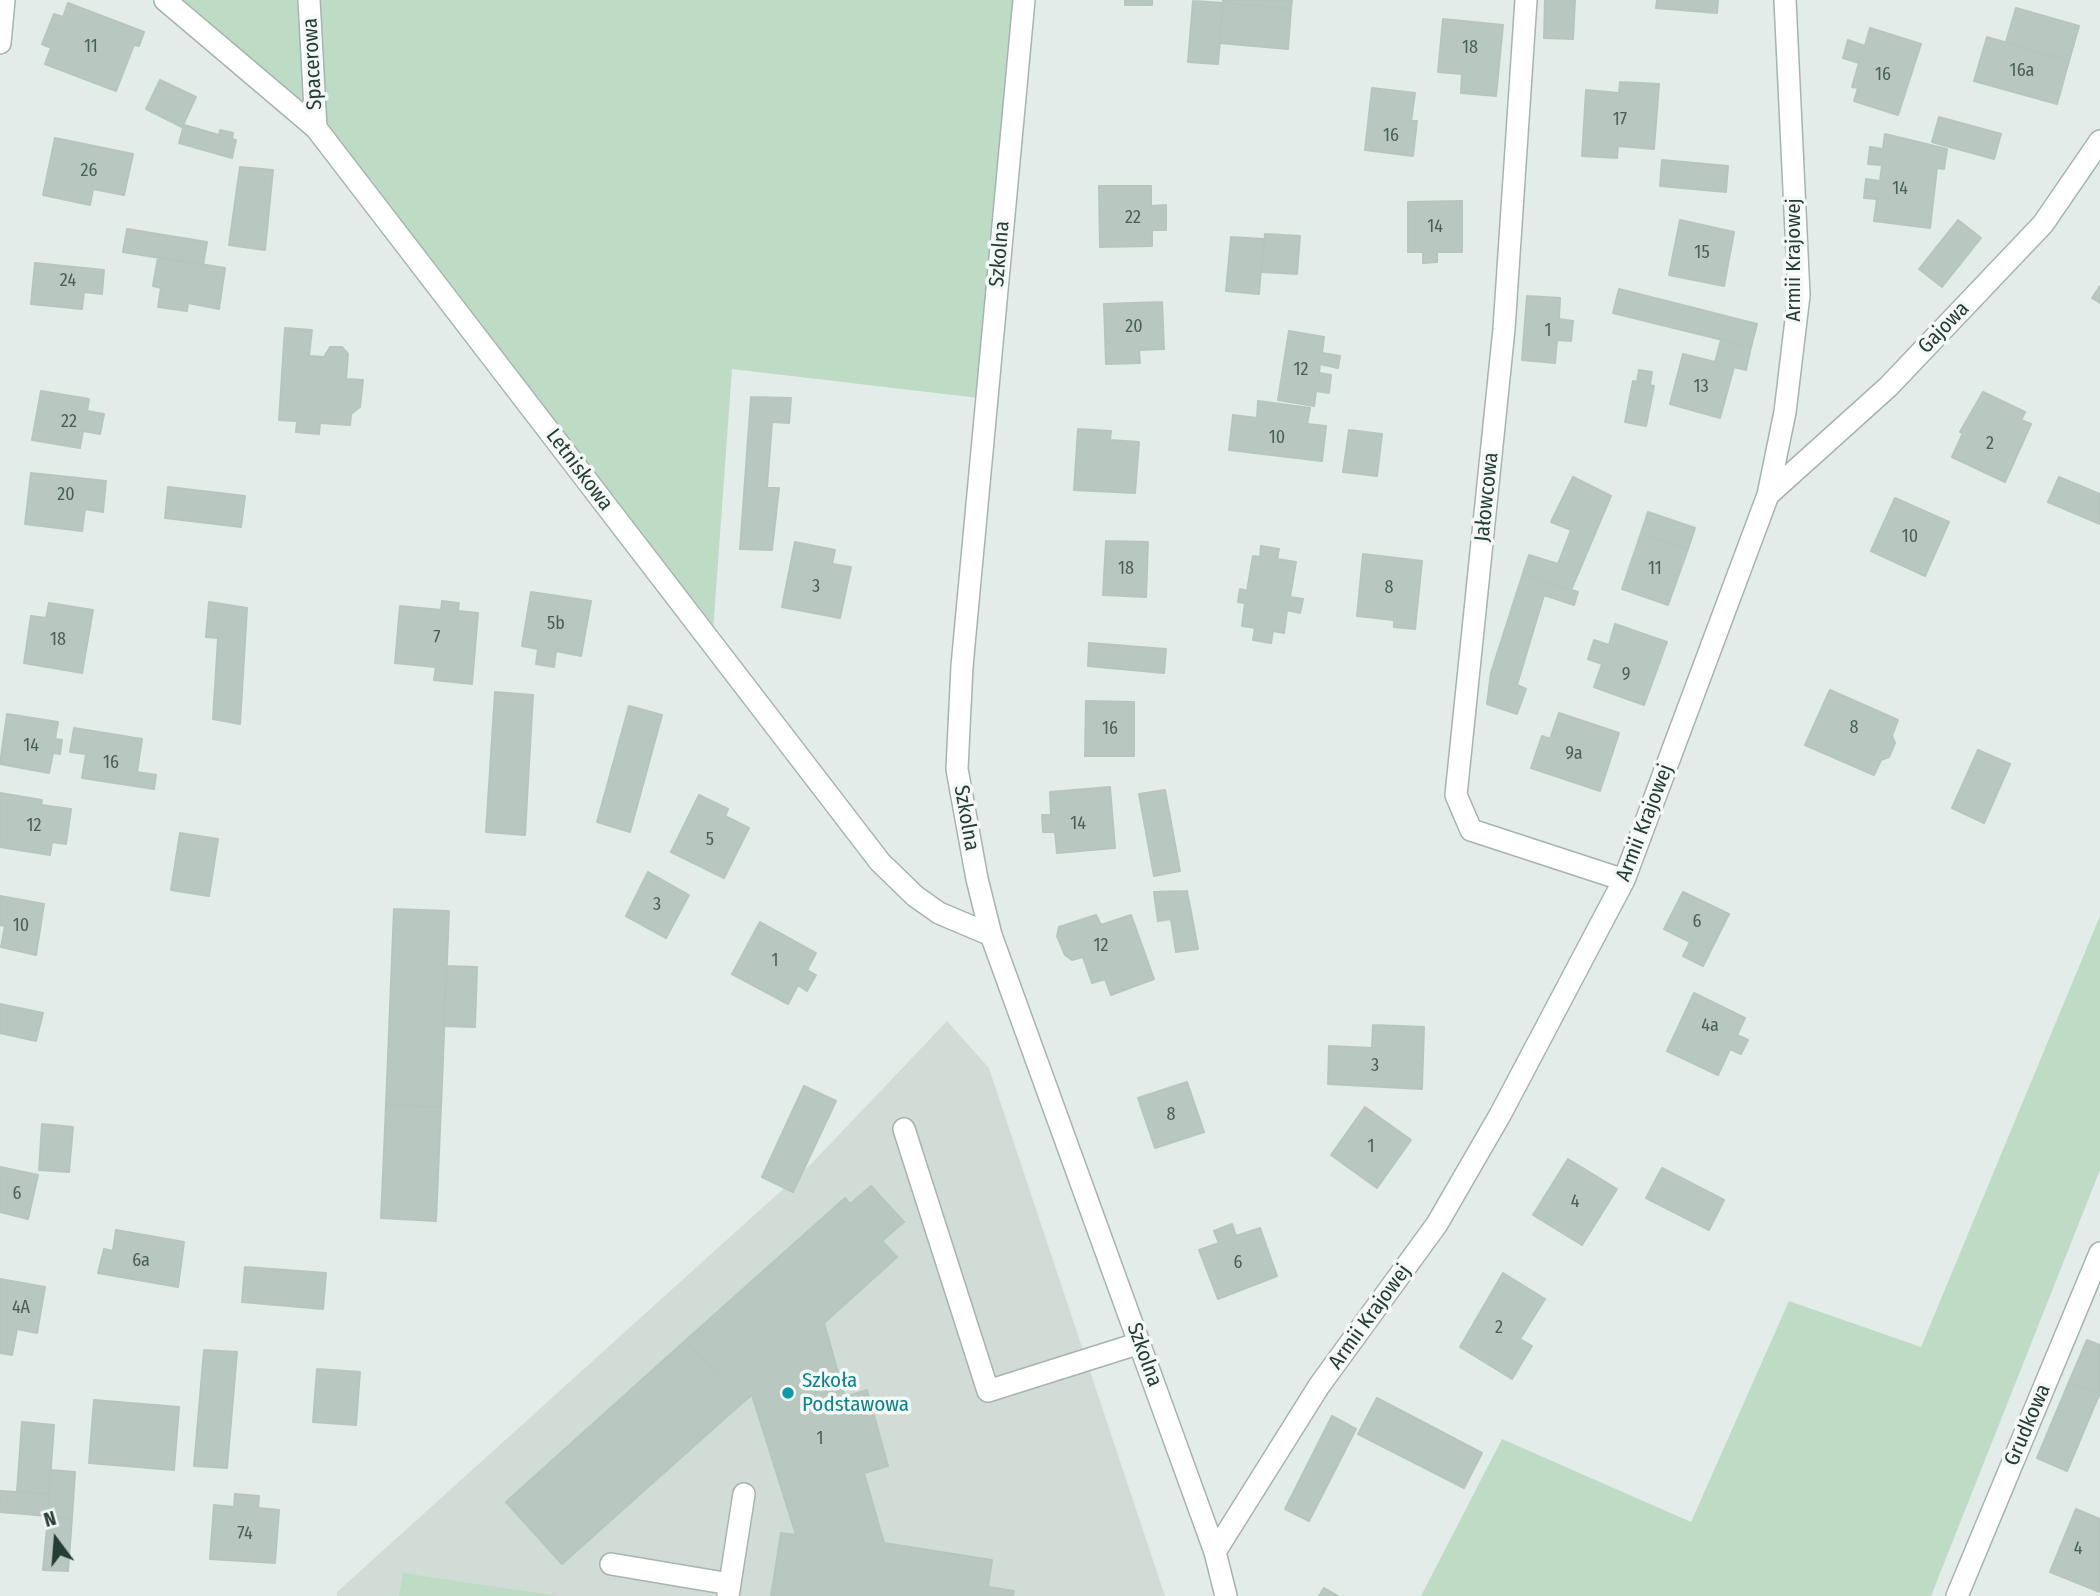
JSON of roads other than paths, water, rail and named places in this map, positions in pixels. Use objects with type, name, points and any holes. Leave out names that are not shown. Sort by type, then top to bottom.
[{"type":"street","points":[[0,43],[4,0]]},
{"type":"street","name":"Letniskowa","points":[[165,0],[316,128],[880,862],[915,897],[939,913],[992,935]]},
{"type":"street","name":"Spacerowa","points":[[309,0],[316,128]]},
{"type":"street","name":"Szkolna","points":[[1024,0],[962,666],[957,769],[977,879],[992,935],[1215,1552],[1226,1596]]},
{"type":"street","name":"Jałowcowa","points":[[1526,0],[1504,329],[1456,795],[1471,830],[1624,880]]},
{"type":"street","name":"Armii Krajowej","points":[[1215,1552],[1319,1386],[1437,1224],[1500,1115],[1624,880],[1768,495],[1785,412],[1799,295],[1785,0]]},
{"type":"street","name":"Gajowa","points":[[1768,495],[1888,387],[2043,224],[2100,141]]},
{"type":"street","points":[[904,1129],[988,1391],[1140,1343]]},
{"type":"street","name":"Grudkowa","points":[[1957,1596],[2100,1253]]},
{"type":"street","points":[[611,1564],[729,1590],[744,1494]]},
{"type":"place","name":"Szkoła Podstawowa","points":[[788,1393]]}]
